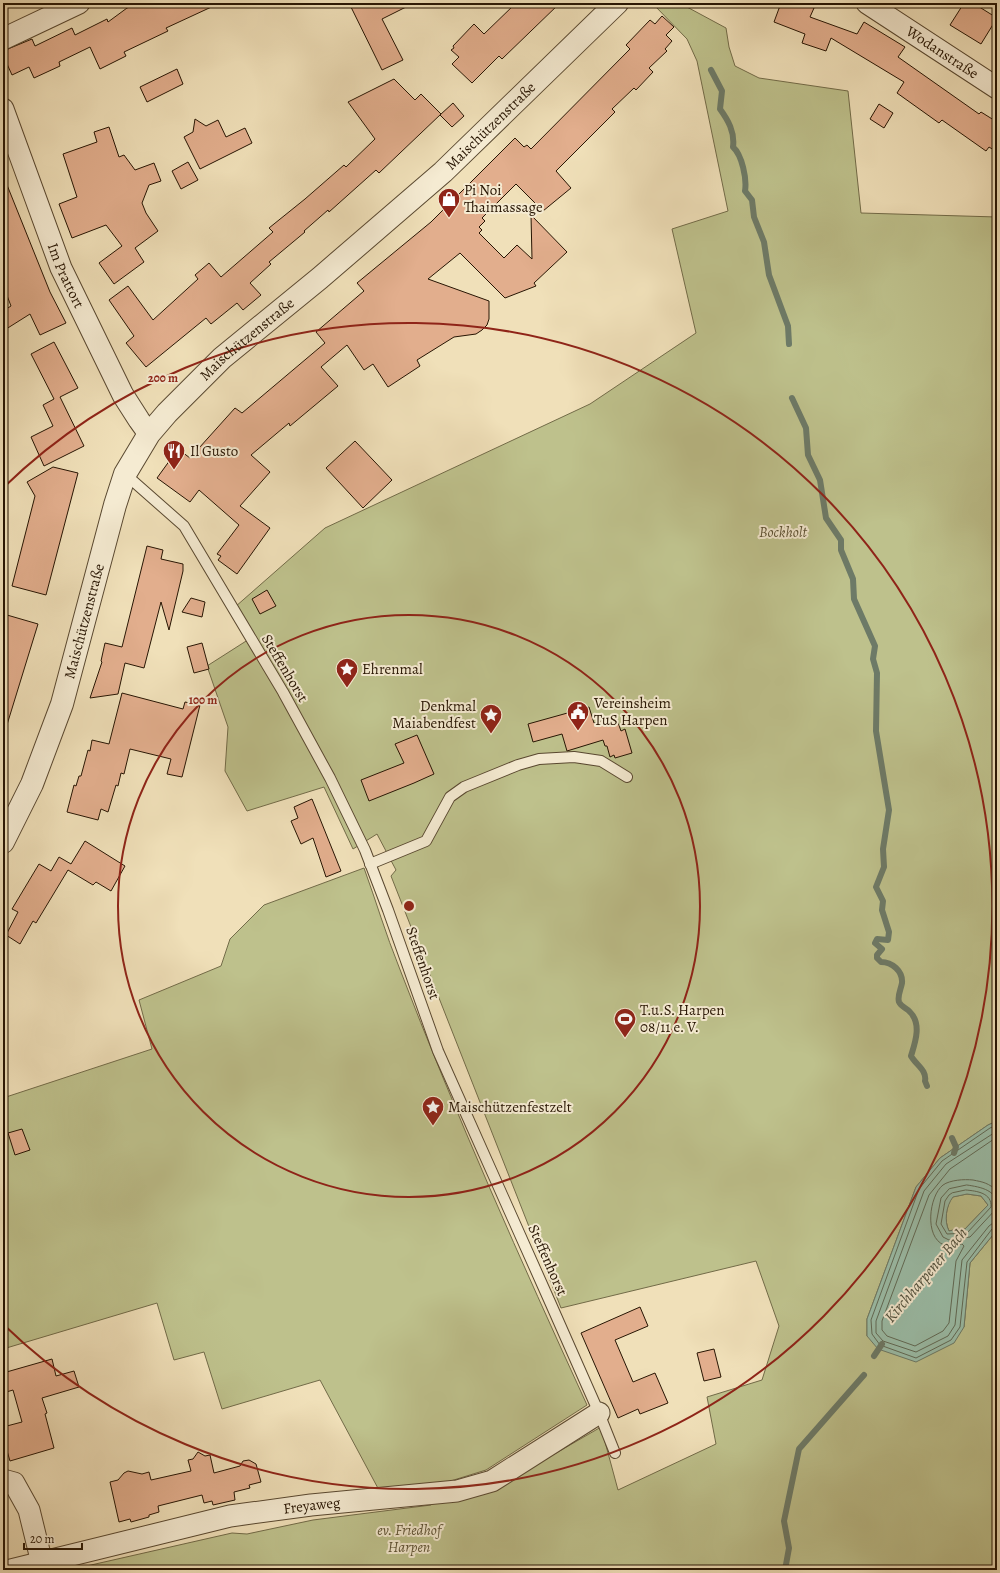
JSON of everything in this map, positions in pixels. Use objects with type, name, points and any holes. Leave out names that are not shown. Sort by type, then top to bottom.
[{"type":"street","points":[[3,39],[79,3]]},
{"type":"street","name":"Maischützenstraße","points":[[3,842],[32,784],[62,704],[115,505],[126,474],[149,434],[167,413],[222,358],[320,278],[443,172],[484,130],[617,3]]},
{"type":"street","name":"Wodanstraße","points":[[867,3],[997,88]]},
{"type":"street","name":"Im Prattort","points":[[3,109],[61,268],[123,395],[149,434]]},
{"type":"street","name":"Freyaweg","points":[[11,1570],[230,1516],[311,1504],[457,1491],[492,1481],[599,1413]]},
{"type":"street","points":[[3,1480],[14,1483],[29,1510],[42,1563]]},
{"type":"lane","name":"Steffenhorst","points":[[126,474],[184,526],[286,699],[330,778],[365,850],[438,1051],[599,1413],[615,1453]]},
{"type":"lane","points":[[370,864],[426,841],[450,797],[464,787],[518,765],[539,759],[574,757],[600,761],[627,777]]},
{"type":"green space","name":"Bockholt","points":[[656,3],[686,3],[687,7],[726,28],[729,47],[735,66],[759,78],[848,91],[861,213],[997,217],[997,1121],[988,1125],[940,1158],[916,1187],[867,1319],[867,1336],[964,1327],[970,1263],[997,1230],[997,1570],[69,1570],[232,1533],[247,1534],[313,1520],[431,1505],[431,1502],[494,1489],[601,1427],[618,1490],[716,1444],[707,1397],[762,1380],[779,1326],[756,1261],[561,1308],[391,876],[396,870],[377,834],[353,849],[324,787],[247,811],[225,771],[228,727],[207,666],[254,636],[235,607],[325,528],[590,404],[696,333],[672,229],[728,211],[697,61],[687,39],[654,5]]},
{"type":"green space","points":[[364,868],[394,955],[443,1078],[587,1405],[486,1470],[428,1488],[380,1492],[320,1380],[222,1409],[204,1352],[174,1360],[157,1303],[3,1349],[3,1098],[152,1049],[139,1000],[221,966],[230,939],[264,905]]},
{"type":"green space","points":[[967,1194],[981,1196],[988,1205],[965,1229],[949,1231],[946,1218],[950,1201],[952,1197]]},
{"type":"water","points":[[997,1121],[997,1230],[970,1263],[964,1327],[954,1343],[916,1362],[878,1349],[867,1336],[867,1319],[916,1187],[940,1158],[988,1125]],"holes":[[[967,1194],[981,1196],[988,1205],[965,1229],[949,1231],[947,1227],[946,1214],[953,1197]]]},
{"type":"building","points":[[140,3],[220,3],[166,28],[168,31],[124,52],[126,56],[100,69],[90,47],[59,62],[60,66],[34,78],[29,67],[12,75],[3,55],[3,51],[32,39],[35,46],[72,28],[75,35],[107,19],[108,22],[127,8]]},
{"type":"building","points":[[349,3],[414,3],[382,19],[403,60],[382,70]]},
{"type":"building","points":[[516,3],[560,3],[502,59],[499,56],[472,83],[452,64],[459,57],[451,50],[454,48],[453,46],[474,24],[484,34]]},
{"type":"building","points":[[781,3],[803,3],[814,8],[810,17],[857,34],[864,22],[905,47],[898,57],[979,114],[981,112],[997,122],[997,152],[989,147],[986,151],[942,120],[939,123],[897,93],[904,82],[831,38],[826,51],[802,43],[805,34],[774,22]]},
{"type":"building","points":[[964,3],[973,3],[997,18],[981,44],[950,25]]},
{"type":"building","points":[[662,16],[674,27],[666,35],[672,41],[665,49],[667,51],[649,68],[653,72],[636,90],[634,88],[612,109],[615,112],[556,171],[571,188],[543,211],[516,184],[482,218],[485,221],[479,227],[482,230],[479,233],[504,258],[517,245],[532,259],[531,215],[567,252],[534,283],[536,286],[505,298],[460,253],[428,279],[489,301],[489,319],[487,325],[476,334],[454,337],[417,360],[420,366],[388,387],[373,364],[364,370],[347,345],[321,367],[338,386],[290,426],[289,423],[251,455],[270,472],[240,506],[270,528],[237,574],[218,560],[221,556],[217,554],[239,525],[199,490],[190,502],[157,478],[178,449],[190,458],[235,408],[242,413],[325,343],[316,332],[364,291],[357,283],[431,222],[515,138],[524,147],[527,145],[531,149],[630,49],[626,45],[650,20],[655,24]]},
{"type":"building","points":[[177,69],[183,84],[147,102],[140,87]]},
{"type":"building","points":[[394,79],[415,100],[421,94],[441,114],[379,173],[376,170],[329,212],[328,210],[304,231],[305,232],[269,262],[271,264],[250,283],[261,295],[243,310],[237,303],[211,324],[206,318],[146,367],[126,343],[134,336],[109,300],[128,286],[153,320],[198,279],[195,275],[209,263],[221,277],[273,232],[269,228],[344,165],[346,167],[375,139],[348,102]]},
{"type":"building","points":[[453,103],[464,116],[452,127],[440,115]]},
{"type":"building","points":[[879,104],[893,113],[884,128],[870,119]]},
{"type":"building","points":[[195,119],[206,126],[218,120],[226,137],[245,128],[252,143],[200,169],[184,137],[193,132]]},
{"type":"building","points":[[109,127],[119,157],[124,155],[135,170],[154,163],[161,181],[149,185],[142,203],[146,213],[158,231],[135,248],[144,262],[114,284],[99,263],[122,246],[106,225],[72,238],[59,204],[77,197],[63,154],[97,142],[94,132]]},
{"type":"building","points":[[188,162],[198,180],[181,189],[172,171]]},
{"type":"building","points":[[3,175],[50,292],[66,323],[40,335],[30,314],[3,331],[3,311],[11,306],[3,285]]},
{"type":"building","points":[[54,342],[78,388],[60,397],[84,446],[44,466],[31,437],[53,426],[43,405],[54,399],[31,354]]},
{"type":"building","points":[[355,441],[392,480],[363,508],[326,468]]},
{"type":"building","points":[[53,467],[78,473],[46,595],[12,586],[35,496],[27,482]]},
{"type":"building","points":[[147,546],[163,550],[161,559],[183,564],[183,571],[169,630],[161,602],[144,668],[125,663],[118,694],[90,698],[102,662],[105,643],[122,647]]},
{"type":"building","points":[[267,590],[276,606],[260,614],[252,599]]},
{"type":"building","points":[[191,598],[205,602],[202,617],[182,612]]},
{"type":"building","points":[[7,615],[38,624],[6,728],[3,728],[3,628]]},
{"type":"building","points":[[202,643],[209,669],[194,673],[187,647]]},
{"type":"building","points":[[122,693],[183,709],[185,702],[200,705],[182,777],[167,774],[171,759],[130,749],[124,774],[121,773],[118,786],[116,785],[108,812],[101,809],[98,820],[67,812],[74,785],[76,786],[79,776],[81,776],[88,750],[90,751],[92,740],[109,744]]},
{"type":"building","name":"Vereinsheim TuS Harpen","points":[[589,707],[594,723],[616,717],[621,731],[625,729],[632,753],[615,758],[614,755],[610,757],[607,746],[605,746],[603,740],[567,751],[562,734],[533,742],[528,724]]},
{"type":"building","points":[[417,735],[434,774],[369,801],[361,780],[404,763],[395,744]]},
{"type":"building","points":[[312,799],[341,871],[326,877],[313,838],[301,844],[291,821],[298,818],[294,807]]},
{"type":"building","points":[[85,841],[125,866],[111,891],[96,882],[93,885],[68,870],[36,923],[33,921],[20,944],[6,935],[18,912],[12,909],[39,864],[51,871],[59,857],[71,864]]},
{"type":"building","points":[[22,1129],[30,1150],[15,1155],[8,1133]]},
{"type":"building","points":[[640,1307],[648,1326],[615,1340],[633,1382],[655,1373],[668,1403],[640,1414],[638,1409],[618,1418],[581,1333]]},
{"type":"building","points":[[714,1349],[721,1377],[704,1381],[697,1353]]},
{"type":"building","points":[[52,1359],[56,1376],[74,1371],[79,1387],[42,1398],[47,1413],[45,1414],[54,1448],[10,1461],[3,1437],[3,1427],[22,1422],[13,1390],[3,1393],[3,1373]]},
{"type":"building","points":[[198,1452],[205,1456],[210,1455],[214,1473],[240,1466],[243,1461],[249,1460],[256,1464],[261,1482],[249,1485],[250,1488],[234,1492],[235,1500],[213,1505],[212,1501],[204,1503],[202,1495],[158,1506],[159,1512],[149,1515],[149,1517],[131,1522],[130,1519],[119,1522],[110,1482],[118,1480],[128,1471],[142,1474],[149,1472],[151,1480],[191,1471],[188,1460],[193,1459]]},
{"type":"waterway","points":[[711,70],[722,91],[720,109],[730,126],[733,136],[733,147],[741,161],[745,180],[745,191],[752,200],[754,217],[764,242],[769,275],[788,326],[789,344]]},
{"type":"waterway","points":[[792,398],[806,428],[808,455],[820,480],[826,518],[841,540],[841,550],[853,579],[854,599],[875,646],[873,659],[877,673],[876,731],[889,810],[883,849],[884,867],[876,887],[883,901],[882,910],[889,932],[888,940],[877,939],[875,943],[882,949],[877,955],[877,958],[881,962],[893,965],[901,975],[902,983],[899,1002],[914,1017],[917,1028],[916,1040],[911,1056],[923,1071],[927,1086]]},
{"type":"waterway","points":[[952,1138],[956,1147],[954,1153]]},
{"type":"waterway","name":"Kirchharpener Bach","points":[[874,1356],[882,1344]]},
{"type":"waterway","name":"Kirchharpener Bach","points":[[785,1570],[789,1548],[784,1521],[799,1449],[864,1375]]},
{"type":"place","name":"Pi Noi Thaimassage","points":[[449,218]]},
{"type":"place","name":"Il Gusto","points":[[174,470]]},
{"type":"place","name":"Ehrenmal","points":[[347,688]]},
{"type":"place","name":"Vereinsheim TuS Harpen","points":[[578,732]]},
{"type":"place","name":"Denkmal Maiabendfest","points":[[491,734]]},
{"type":"place","name":"T.u.S. Harpen 08/11 e. V.","points":[[625,1038]]},
{"type":"place","name":"Maischützenfestzelt","points":[[433,1126]]},
{"type":"park label","name":"ev. Friedhof Harpen","points":[[409,1538]]}]
